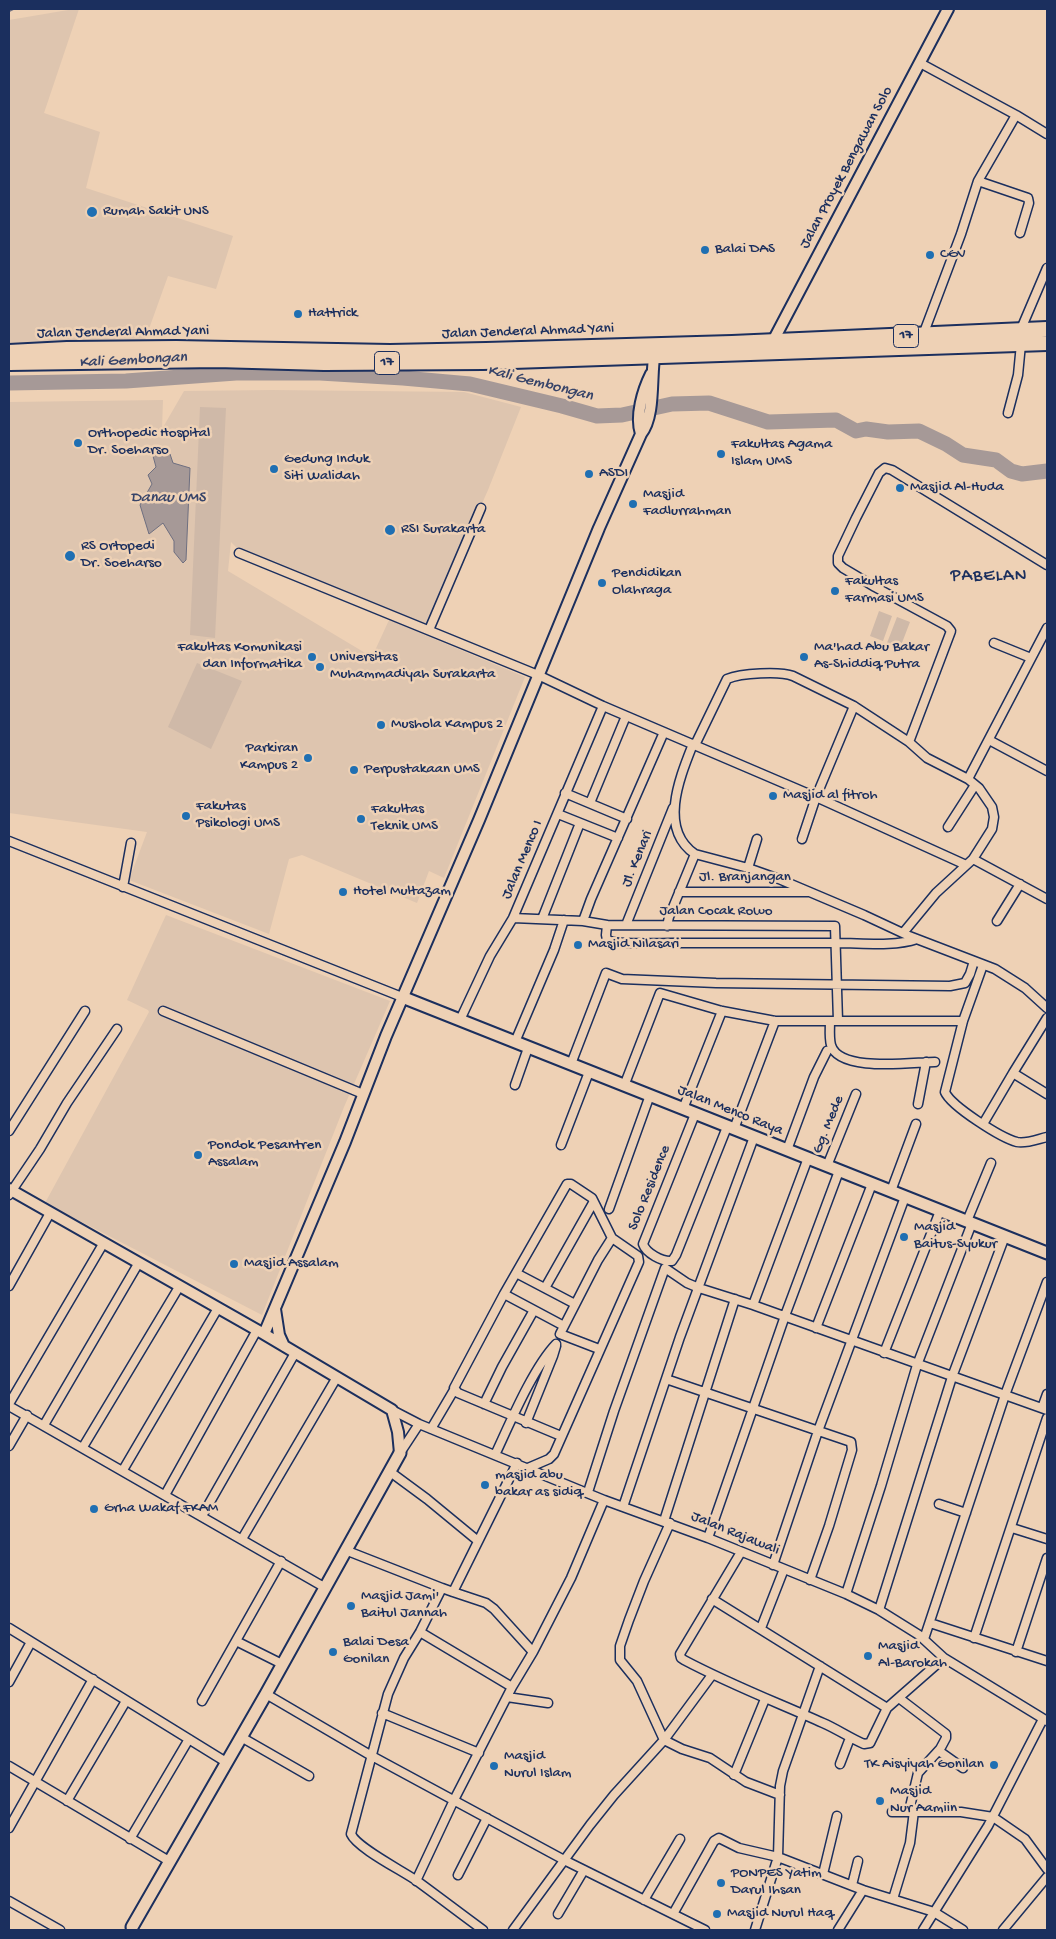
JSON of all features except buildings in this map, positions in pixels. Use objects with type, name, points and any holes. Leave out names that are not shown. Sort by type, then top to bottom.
[{"type":"highway","name":"Jalan Jenderal Ahmad Yani","points":[[655,351],[742,355],[930,339],[1021,329],[1047,329]]},
{"type":"highway","name":"Jalan Jenderal Ahmad Yani","points":[[9,352],[67,356],[391,363],[655,351],[773,341],[930,339],[1021,344],[1047,343]]},
{"type":"highway","name":"Jalan Jenderal Ahmad Yani","points":[[9,363],[67,356]]},
{"type":"main road","name":"Jalan Menco Raya","points":[[402,998],[1047,1253]]},
{"type":"main road","points":[[134,1929],[169,1861],[266,1694],[400,1453]]},
{"type":"street","name":"Jalan Proyek Bengawan Solo","points":[[773,341],[948,9]]},
{"type":"street","points":[[920,63],[1047,134]]},
{"type":"street","points":[[930,339],[978,181],[1016,115]]},
{"type":"street","points":[[978,181],[1028,198],[1030,203],[1020,233]]},
{"type":"street","points":[[1008,413],[1018,375],[1021,329],[1047,268]]},
{"type":"street","points":[[165,1495],[275,1308],[345,1142],[402,998],[479,820],[599,528],[641,434],[638,426],[643,421],[646,403],[645,386],[652,373],[655,351]]},
{"type":"street","points":[[909,742],[951,631],[947,626],[875,587],[838,563],[838,556],[880,473],[885,468],[892,470],[1047,565]]},
{"type":"street","points":[[429,630],[481,508]]},
{"type":"street","points":[[239,553],[538,675],[603,706],[816,797],[966,866]]},
{"type":"street","points":[[968,779],[1047,628]]},
{"type":"street","points":[[994,643],[1031,658]]},
{"type":"street","points":[[903,933],[930,900],[973,858],[992,829],[994,817],[990,803],[968,779],[927,758],[909,742],[854,706],[789,675],[773,673],[732,677],[724,682],[683,771],[675,804],[675,822],[684,845],[694,854],[748,868],[811,892],[903,933],[917,939],[983,965],[1018,983],[1047,1008]]},
{"type":"street","name":"Jalan Menco I","points":[[460,1020],[490,956],[513,918],[603,706]]},
{"type":"street","points":[[802,839],[816,797],[854,706]]},
{"type":"street","points":[[590,803],[626,716]]},
{"type":"street","points":[[583,921],[664,732]]},
{"type":"street","points":[[989,740],[1047,772]]},
{"type":"street","points":[[948,827],[975,785]]},
{"type":"street","points":[[565,793],[627,819]]},
{"type":"street","name":"Jl. Kenari","points":[[626,925],[675,804]]},
{"type":"street","points":[[558,814],[618,838]]},
{"type":"street","points":[[542,919],[580,823]]},
{"type":"street","points":[[748,868],[757,839]]},
{"type":"street","points":[[9,842],[402,998]]},
{"type":"street","points":[[123,887],[131,842]]},
{"type":"street","points":[[667,926],[694,854]]},
{"type":"street","points":[[973,858],[1047,899]]},
{"type":"street","points":[[997,921],[1020,884]]},
{"type":"street","name":"Jl. Branjangan","points":[[679,892],[811,892]]},
{"type":"street","name":"Jalan Cocak Rowo","points":[[513,918],[583,921],[607,925],[834,926],[835,943]]},
{"type":"street","points":[[515,1042],[554,950],[564,920]]},
{"type":"street","points":[[607,925],[606,935],[608,941],[617,942],[900,943],[917,939]]},
{"type":"street","points":[[744,926],[744,943]]},
{"type":"street","points":[[835,943],[837,985],[831,1045],[836,1053],[849,1060],[873,1064],[935,1062]]},
{"type":"street","points":[[571,1064],[606,973],[622,979],[716,983],[960,985],[969,978],[974,961]]},
{"type":"street","points":[[983,965],[963,1021],[945,1092],[952,1102],[982,1124],[1017,1142],[1047,1137]]},
{"type":"street","points":[[624,1086],[660,994],[722,1011],[775,1021],[963,1021]]},
{"type":"street","points":[[9,1131],[85,1010]]},
{"type":"street","points":[[163,1011],[363,1094]]},
{"type":"street","points":[[683,1109],[722,1011]]},
{"type":"street","points":[[982,1124],[1047,1018]]},
{"type":"street","points":[[730,1128],[775,1021]]},
{"type":"street","points":[[117,1029],[10,1192],[261,1332],[392,1410],[398,1432],[400,1453]]},
{"type":"street","points":[[514,1085],[528,1048]]},
{"type":"street","points":[[787,1150],[814,1078],[827,1051]]},
{"type":"street","points":[[918,1104],[926,1062]]},
{"type":"street","points":[[561,1145],[589,1072]]},
{"type":"street","points":[[1013,1073],[1047,1094]]},
{"type":"street","name":"Gg. Mede","points":[[827,1166],[856,1094]]},
{"type":"street","points":[[609,1209],[650,1096]]},
{"type":"street","name":"Solo Residence","points":[[695,1114],[643,1244],[648,1252],[668,1262],[674,1258],[730,1128]]},
{"type":"street","points":[[891,1191],[916,1124]]},
{"type":"street","points":[[623,1507],[698,1288],[754,1137]]},
{"type":"street","points":[[753,1305],[808,1158]]},
{"type":"street","points":[[846,1594],[917,1364],[991,1163]]},
{"type":"street","points":[[708,1538],[752,1409],[839,1171]]},
{"type":"street","points":[[431,1429],[454,1390],[456,1382],[504,1294],[567,1184],[571,1184],[590,1196],[612,1238],[638,1256],[639,1262],[552,1456],[528,1468]]},
{"type":"street","points":[[816,1328],[872,1184]]},
{"type":"street","points":[[773,1565],[818,1431],[905,1196]]},
{"type":"street","points":[[544,1288],[593,1203]]},
{"type":"street","points":[[884,1353],[940,1211]]},
{"type":"street","points":[[9,1286],[50,1213]]},
{"type":"street","points":[[879,1610],[952,1377],[1004,1236]]},
{"type":"street","points":[[526,1423],[560,1334],[574,1304],[612,1238]]},
{"type":"street","points":[[103,1244],[9,1405],[324,1587]]},
{"type":"street","points":[[44,1425],[138,1264]]},
{"type":"street","points":[[588,1492],[614,1411],[664,1269],[698,1288],[753,1305],[1044,1409],[1047,1394]]},
{"type":"street","points":[[516,1273],[574,1304]]},
{"type":"street","points":[[924,1639],[1005,1395],[1047,1282]]},
{"type":"street","points":[[82,1447],[179,1287]]},
{"type":"street","points":[[504,1294],[564,1326]]},
{"type":"street","points":[[735,1299],[667,1522],[620,1646],[619,1654],[623,1665],[637,1680],[664,1740],[682,1749],[710,1758],[734,1775],[780,1795]]},
{"type":"street","points":[[123,1470],[218,1308]]},
{"type":"street","points":[[275,1308],[279,1335],[285,1347]]},
{"type":"street","points":[[484,1404],[534,1310]]},
{"type":"street","points":[[560,1334],[599,1349]]},
{"type":"street","points":[[495,1454],[548,1352],[556,1344]]},
{"type":"street","points":[[202,1516],[295,1353]]},
{"type":"street","points":[[242,1539],[337,1377]]},
{"type":"street","points":[[666,1380],[851,1442],[852,1450],[830,1526],[810,1580]]},
{"type":"street","points":[[454,1390],[526,1423],[561,1436]]},
{"type":"street","name":"Jalan Rajawali","points":[[392,1410],[419,1424],[604,1500],[667,1522],[846,1594],[879,1610],[924,1639],[944,1658],[1045,1720]]},
{"type":"street","points":[[9,1446],[27,1415]]},
{"type":"street","points":[[974,1638],[1047,1418]]},
{"type":"street","points":[[400,1453],[419,1424]]},
{"type":"street","points":[[452,1592],[517,1464]]},
{"type":"street","points":[[389,1470],[478,1541]]},
{"type":"street","points":[[416,1880],[454,1800],[571,1578],[604,1500]]},
{"type":"street","points":[[939,1504],[966,1513]]},
{"type":"street","points":[[1012,1528],[1047,1538]]},
{"type":"street","points":[[345,1550],[452,1592],[486,1603],[494,1608],[532,1652]]},
{"type":"street","points":[[741,1552],[680,1656],[712,1675],[765,1700],[825,1724],[864,1744],[870,1743],[887,1708],[944,1658]]},
{"type":"street","points":[[1016,1652],[1047,1558]]},
{"type":"street","points":[[202,1701],[281,1561]]},
{"type":"street","points":[[761,1628],[784,1569]]},
{"type":"street","points":[[442,1588],[392,1683],[370,1755],[351,1836],[416,1880],[483,1930]]},
{"type":"street","points":[[712,1599],[887,1708]]},
{"type":"street","points":[[930,1623],[1047,1661]]},
{"type":"street","points":[[9,1628],[226,1762]]},
{"type":"street","points":[[420,1632],[512,1687]]},
{"type":"street","points":[[236,1640],[282,1664]]},
{"type":"street","points":[[9,1682],[30,1642]]},
{"type":"street","points":[[755,1930],[778,1857],[780,1795],[783,1770],[820,1666]]},
{"type":"street","points":[[513,1930],[614,1795],[664,1740],[712,1675]]},
{"type":"street","points":[[9,1828],[93,1679]]},
{"type":"street","points":[[266,1694],[370,1755],[566,1861],[705,1930]]},
{"type":"street","points":[[507,1697],[548,1703]]},
{"type":"street","points":[[893,1899],[910,1843],[911,1811],[918,1773],[940,1749],[946,1738],[946,1734],[899,1698]]},
{"type":"street","points":[[734,1775],[765,1700]]},
{"type":"street","points":[[67,1801],[126,1701]]},
{"type":"street","points":[[382,1713],[479,1753]]},
{"type":"street","points":[[923,1930],[992,1817],[1045,1720]]},
{"type":"street","points":[[241,1737],[309,1776]]},
{"type":"street","points":[[840,1764],[850,1738]]},
{"type":"street","points":[[130,1839],[189,1739]]},
{"type":"street","points":[[940,1749],[940,1753],[963,1768]]},
{"type":"street","points":[[9,1766],[169,1861]]},
{"type":"street","points":[[892,1812],[961,1812],[992,1817],[1024,1839],[1047,1869]]},
{"type":"street","points":[[823,1874],[837,1816]]},
{"type":"street","points":[[458,1875],[487,1818]]},
{"type":"street","points":[[673,1914],[716,1838],[739,1848],[778,1857],[863,1890],[934,1912],[963,1930]]},
{"type":"street","points":[[644,1900],[680,1839]]},
{"type":"street","points":[[852,1885],[858,1861]]},
{"type":"street","points":[[558,1914],[584,1870]]},
{"type":"street","points":[[1003,1930],[1047,1877]]},
{"type":"street","points":[[838,1930],[863,1890]]},
{"type":"street","points":[[9,1901],[60,1930]]},
{"type":"shaded area","name":"Rumah Sakit UNS","points":[[79,9],[44,113],[100,132],[86,188],[233,236],[216,289],[168,276],[145,340],[9,347],[9,20]]},
{"type":"shaded area","points":[[184,391],[464,392],[521,407],[488,490],[427,628],[240,551],[231,542],[228,571],[372,657],[389,620],[525,677],[444,878],[429,871],[417,903],[302,855],[289,859],[269,934],[129,880],[147,832],[9,813],[9,402],[163,400],[162,429]]},
{"type":"shaded area","points":[[200,407],[226,408],[215,638],[190,635]]},
{"type":"shaded area","points":[[879,611],[892,616],[883,641],[870,636]]},
{"type":"shaded area","points":[[897,617],[910,622],[900,648],[887,643]]},
{"type":"shaded area","points":[[197,663],[242,681],[211,749],[168,727]]},
{"type":"shaded area","name":"Pondok Pesantren Assalam","points":[[166,915],[390,1001],[344,1107],[262,1315],[45,1203],[149,1012],[127,1000]]},
{"type":"water","name":"Danau UMS","points":[[163,453],[170,454],[173,463],[190,468],[186,560],[183,563],[174,552],[174,541],[163,523],[149,534],[140,505],[152,484],[148,475],[156,467],[153,456]]},
{"type":"waterway","points":[[9,11],[13,9]]},
{"type":"waterway","name":"Kali Gembongan","points":[[9,383],[126,381],[236,373],[320,373],[470,384],[597,416],[622,415],[672,404],[709,403],[768,422],[836,420],[856,431],[866,429],[888,432],[919,431],[946,444],[963,455],[996,460],[1011,471],[1022,474],[1047,471]]},
{"type":"place","name":"Rumah Sakit UNS","points":[[92,212]]},
{"type":"place","name":"Balai DAS","points":[[705,250]]},
{"type":"place","name":"CGV","points":[[930,255]]},
{"type":"place","name":"Hattrick","points":[[298,314]]},
{"type":"place","name":"Orthopedic Hospital Dr. Soeharso","points":[[78,443]]},
{"type":"place","name":"Fakultas Agama Islam UMS","points":[[721,454]]},
{"type":"place","name":"Gedung Induk Siti Walidah","points":[[274,469]]},
{"type":"place","name":"ASDI","points":[[589,474]]},
{"type":"place","name":"Masjid Al-Huda","points":[[900,488]]},
{"type":"place","name":"Masjid Fadlurrahman","points":[[633,504]]},
{"type":"place","name":"RSI Surakarta","points":[[390,530]]},
{"type":"place","name":"RS Ortopedi Dr. Soeharso","points":[[70,556]]},
{"type":"place","name":"Pendidikan Olahraga","points":[[602,583]]},
{"type":"place","name":"Fakultas Farmasi UMS","points":[[835,591]]},
{"type":"place","name":"Fakultas Komunikasi dan Informatika","points":[[312,657]]},
{"type":"place","name":"Ma'had Abu Bakar As-Shiddiq Putra","points":[[804,657]]},
{"type":"place","name":"Universitas Muhammadiyah Surakarta","points":[[320,667]]},
{"type":"place","name":"Mushola Kampus 2","points":[[381,725]]},
{"type":"place","name":"Parkiran Kampus 2","points":[[308,758]]},
{"type":"place","name":"Perpustakaan UMS","points":[[354,770]]},
{"type":"place","name":"Masjid al fitroh","points":[[773,796]]},
{"type":"place","name":"Fakutas Psikologi UMS","points":[[186,816]]},
{"type":"place","name":"Fakultas Teknik UMS","points":[[361,819]]},
{"type":"place","name":"Hotel Multazam","points":[[343,892]]},
{"type":"place","name":"Masjid Nilasari","points":[[578,945]]},
{"type":"place","name":"Pondok Pesantren Assalam","points":[[198,1155]]},
{"type":"place","name":"Masjid Baitus-Syukur","points":[[904,1237]]},
{"type":"place","name":"Masjid Assalam","points":[[234,1264]]},
{"type":"place","name":"masjid abu bakar as sidiq","points":[[485,1485]]},
{"type":"place","name":"Grha Wakaf FKAM","points":[[94,1509]]},
{"type":"place","name":"Masjid Jami' Baitul Jannah","points":[[351,1606]]},
{"type":"place","name":"Balai Desa Gonilan","points":[[333,1652]]},
{"type":"place","name":"Masjid Al-Barokah","points":[[868,1656]]},
{"type":"place","name":"TK Aisyiyah Gonilan","points":[[994,1765]]},
{"type":"place","name":"Masjid Nurul Islam","points":[[494,1766]]},
{"type":"place","name":"Masjid Nur Aamiin","points":[[880,1801]]},
{"type":"place","name":"PONPES Yatim Darul Ihsan","points":[[721,1883]]},
{"type":"place","name":"Masjid Nurul Haq","points":[[717,1914]]},
{"type":"district","name":"PABELAN","points":[[989,577]]}]
